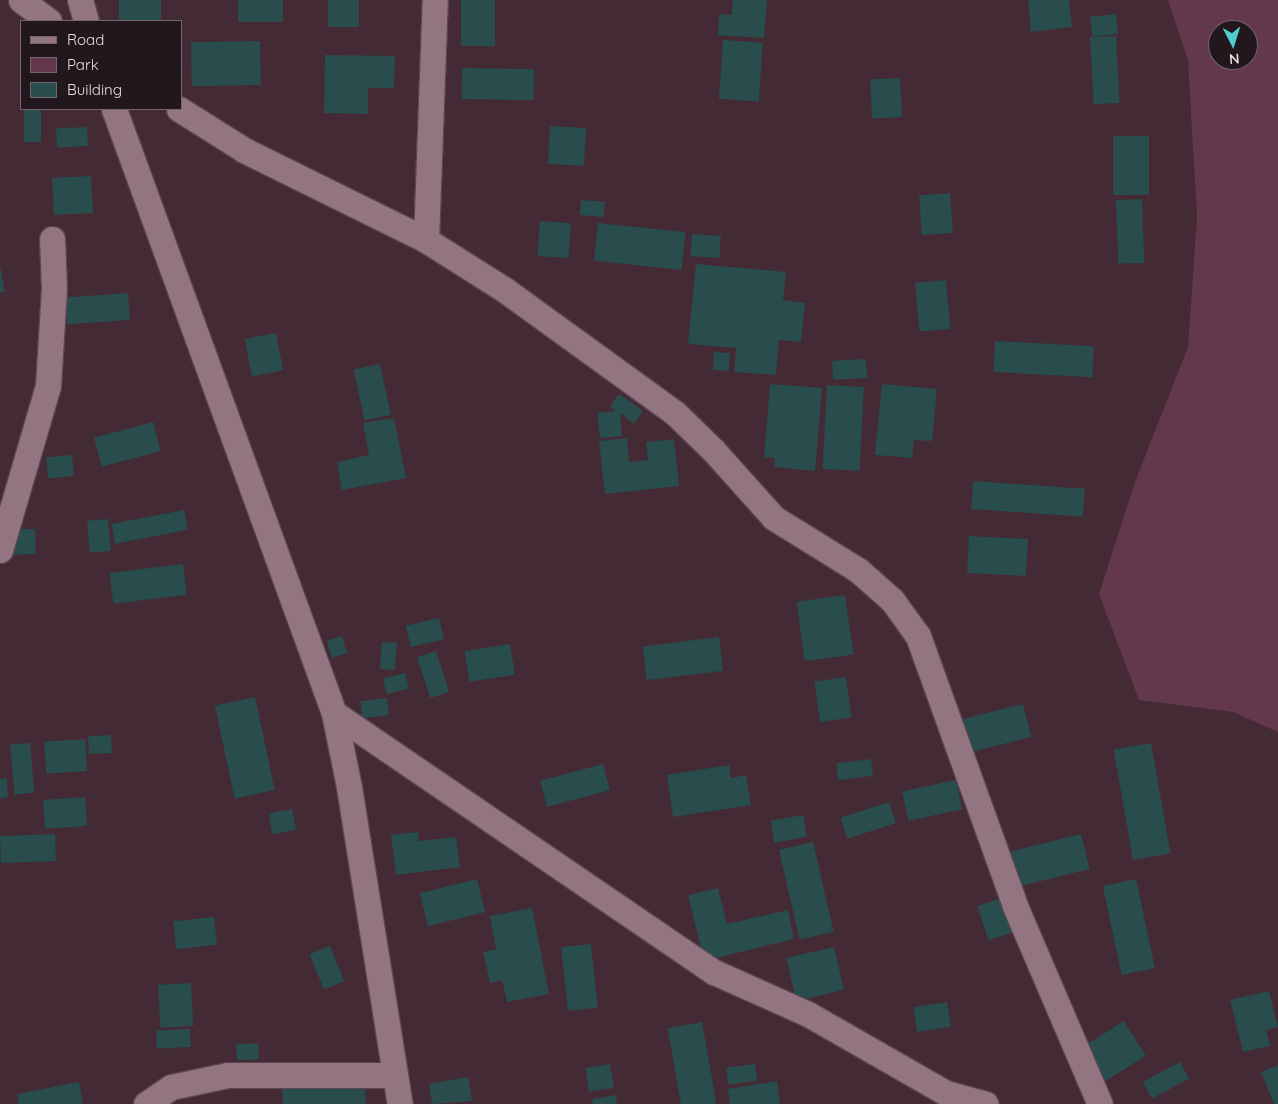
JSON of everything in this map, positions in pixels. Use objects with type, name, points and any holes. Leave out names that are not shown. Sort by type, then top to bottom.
[{"type":"street","points":[[21,0],[48,20]]},
{"type":"street","points":[[80,0],[86,20]]},
{"type":"street","points":[[426,240],[435,0]]},
{"type":"street","points":[[114,110],[334,713],[349,787],[400,1104]]},
{"type":"street","points":[[181,110],[244,150],[426,240],[505,290],[675,413],[713,450],[774,518],[858,570],[892,600],[918,636],[1015,906],[1100,1104]]},
{"type":"street","points":[[0,550],[48,386],[54,288],[52,239]]},
{"type":"street","points":[[334,713],[714,972],[808,1014],[947,1098],[986,1104]]},
{"type":"street","points":[[146,1104],[171,1087],[228,1075],[395,1074]]},
{"type":"green space","points":[[1168,0],[1278,0],[1278,732],[1233,712],[1139,700],[1099,594],[1135,482],[1188,347],[1197,217],[1188,60]]},
{"type":"building","points":[[119,0],[161,0],[161,20],[119,20]]},
{"type":"building","points":[[238,0],[283,0],[283,22],[238,22]]},
{"type":"building","points":[[328,0],[359,0],[359,27],[328,27]]},
{"type":"building","points":[[461,0],[495,0],[495,46],[461,46]]},
{"type":"building","points":[[733,0],[767,0],[764,38],[718,35],[719,14],[732,15]]},
{"type":"building","points":[[1028,0],[1069,0],[1072,27],[1031,32]]},
{"type":"building","points":[[1116,14],[1118,34],[1092,37],[1090,17]]},
{"type":"building","points":[[1116,36],[1120,103],[1094,104],[1090,37]]},
{"type":"building","points":[[723,40],[763,43],[759,102],[719,99]]},
{"type":"building","points":[[260,41],[261,85],[192,86],[191,42]]},
{"type":"building","points":[[325,55],[395,56],[394,88],[368,88],[368,114],[324,113]]},
{"type":"building","points":[[462,68],[534,69],[533,100],[461,99]]},
{"type":"building","points":[[900,78],[902,117],[872,119],[870,80]]},
{"type":"building","points":[[24,110],[41,110],[41,142],[24,142]]},
{"type":"building","points":[[550,126],[586,128],[584,166],[548,164]]},
{"type":"building","points":[[87,127],[88,146],[57,148],[56,129]]},
{"type":"building","points":[[1113,136],[1149,136],[1149,195],[1113,195]]},
{"type":"building","points":[[91,176],[93,213],[54,215],[52,178]]},
{"type":"building","points":[[950,193],[953,233],[922,235],[919,195]]},
{"type":"building","points":[[1142,199],[1144,263],[1118,264],[1116,200]]},
{"type":"building","points":[[581,200],[605,202],[604,217],[580,215]]},
{"type":"building","points":[[540,221],[571,223],[568,258],[538,256]]},
{"type":"building","points":[[598,223],[686,232],[682,270],[594,261]]},
{"type":"building","points":[[692,234],[721,236],[719,258],[690,256]]},
{"type":"building","points":[[696,264],[786,272],[783,300],[805,303],[801,342],[779,340],[776,375],[734,372],[736,348],[688,344]]},
{"type":"building","points":[[0,266],[5,292],[0,293]]},
{"type":"building","points":[[946,280],[950,329],[919,332],[915,283]]},
{"type":"building","points":[[128,293],[130,320],[67,324],[65,297]]},
{"type":"building","points":[[276,333],[283,370],[252,376],[245,339]]},
{"type":"building","points":[[995,341],[1094,346],[1092,377],[993,372]]},
{"type":"building","points":[[714,352],[730,353],[729,371],[713,370]]},
{"type":"building","points":[[866,359],[867,378],[833,380],[832,361]]},
{"type":"building","points":[[380,364],[391,415],[364,420],[354,370]]},
{"type":"building","points":[[770,384],[822,388],[815,471],[774,467],[775,458],[764,457]]},
{"type":"building","points":[[882,384],[937,389],[932,441],[914,440],[912,458],[875,455]]},
{"type":"building","points":[[827,385],[864,387],[860,471],[823,469]]},
{"type":"building","points":[[619,394],[643,411],[634,424],[620,413],[622,436],[600,438],[597,413],[616,411],[610,406]]},
{"type":"building","points":[[394,418],[406,478],[342,490],[337,462],[369,455],[363,423]]},
{"type":"building","points":[[153,422],[161,451],[102,467],[94,438]]},
{"type":"building","points":[[627,438],[629,462],[648,460],[646,442],[674,439],[679,486],[605,494],[599,441]]},
{"type":"building","points":[[72,455],[74,476],[48,478],[46,457]]},
{"type":"building","points":[[973,481],[1085,489],[1083,517],[971,509]]},
{"type":"building","points":[[184,510],[188,530],[115,544],[111,524]]},
{"type":"building","points":[[108,519],[111,551],[90,553],[87,521]]},
{"type":"building","points":[[35,529],[36,554],[7,555],[6,530]]},
{"type":"building","points":[[969,536],[1028,539],[1026,576],[967,573]]},
{"type":"building","points":[[183,564],[187,595],[113,604],[110,573]]},
{"type":"building","points":[[845,595],[853,654],[805,661],[796,602]]},
{"type":"building","points":[[439,618],[444,639],[411,647],[406,626]]},
{"type":"building","points":[[342,636],[347,653],[332,658],[327,640]]},
{"type":"building","points":[[719,637],[723,671],[647,680],[643,646]]},
{"type":"building","points":[[382,642],[397,643],[395,670],[380,669]]},
{"type":"building","points":[[510,644],[515,675],[469,682],[465,651]]},
{"type":"building","points":[[436,651],[449,692],[430,698],[417,657]]},
{"type":"building","points":[[405,673],[409,689],[387,694],[383,679]]},
{"type":"building","points":[[846,677],[852,718],[820,722],[814,681]]},
{"type":"building","points":[[255,697],[275,790],[235,798],[215,706]]},
{"type":"building","points":[[387,698],[389,715],[362,718],[360,701]]},
{"type":"building","points":[[1023,704],[1031,737],[967,753],[959,720]]},
{"type":"building","points":[[111,735],[112,753],[89,754],[88,736]]},
{"type":"building","points":[[85,739],[87,771],[46,774],[44,742]]},
{"type":"building","points":[[30,743],[34,793],[14,795],[10,745]]},
{"type":"building","points":[[1151,743],[1170,853],[1133,860],[1114,750]]},
{"type":"building","points":[[871,759],[873,776],[838,780],[836,763]]},
{"type":"building","points":[[603,764],[610,790],[547,807],[540,781]]},
{"type":"building","points":[[729,765],[731,778],[746,775],[751,805],[673,817],[667,775]]},
{"type":"building","points":[[7,778],[8,797],[0,798],[0,779]]},
{"type":"building","points":[[956,780],[962,809],[908,821],[902,791]]},
{"type":"building","points":[[85,797],[87,826],[45,829],[43,800]]},
{"type":"building","points":[[889,802],[896,823],[847,839],[840,818]]},
{"type":"building","points":[[292,809],[296,830],[272,834],[268,814]]},
{"type":"building","points":[[803,815],[807,837],[774,842],[771,821]]},
{"type":"building","points":[[418,832],[419,841],[456,837],[460,867],[396,875],[391,835]]},
{"type":"building","points":[[55,834],[56,861],[1,863],[0,836]]},
{"type":"building","points":[[1081,834],[1090,869],[1019,887],[1010,852]]},
{"type":"building","points":[[813,842],[834,932],[800,940],[779,850]]},
{"type":"building","points":[[477,879],[485,912],[428,926],[420,893]]},
{"type":"building","points":[[1136,879],[1155,968],[1122,975],[1103,886]]},
{"type":"building","points":[[718,888],[727,924],[788,910],[794,939],[704,961],[688,895]]},
{"type":"building","points":[[1002,898],[1013,932],[988,940],[977,906]]},
{"type":"building","points":[[532,908],[549,994],[507,1002],[502,980],[490,983],[483,952],[496,949],[490,916]]},
{"type":"building","points":[[214,917],[217,945],[176,949],[173,921]]},
{"type":"building","points":[[591,944],[598,1008],[568,1011],[561,947]]},
{"type":"building","points":[[330,946],[344,981],[324,989],[310,954]]},
{"type":"building","points":[[834,947],[844,990],[796,1001],[786,958]]},
{"type":"building","points":[[191,983],[193,1026],[160,1028],[158,985]]},
{"type":"building","points":[[1269,991],[1278,1027],[1266,1030],[1270,1046],[1243,1052],[1230,1000]]},
{"type":"building","points":[[947,1002],[951,1027],[917,1032],[913,1007]]},
{"type":"building","points":[[1124,1021],[1146,1056],[1099,1085],[1077,1050]]},
{"type":"building","points":[[702,1022],[716,1104],[681,1104],[668,1028]]},
{"type":"building","points":[[190,1029],[191,1047],[157,1049],[156,1031]]},
{"type":"building","points":[[258,1043],[259,1059],[237,1060],[236,1045]]},
{"type":"building","points":[[1180,1062],[1189,1079],[1152,1098],[1143,1082]]},
{"type":"building","points":[[610,1064],[614,1088],[589,1092],[585,1068]]},
{"type":"building","points":[[755,1064],[757,1081],[728,1084],[726,1068]]},
{"type":"building","points":[[1278,1065],[1278,1104],[1274,1104],[1261,1072]]},
{"type":"building","points":[[468,1077],[472,1101],[432,1104],[429,1084]]},
{"type":"building","points":[[777,1081],[780,1104],[730,1104],[728,1089]]},
{"type":"building","points":[[79,1082],[83,1104],[19,1104],[17,1094]]},
{"type":"building","points":[[364,1082],[366,1104],[283,1104],[282,1089]]},
{"type":"building","points":[[616,1095],[617,1104],[593,1104],[592,1099]]}]
